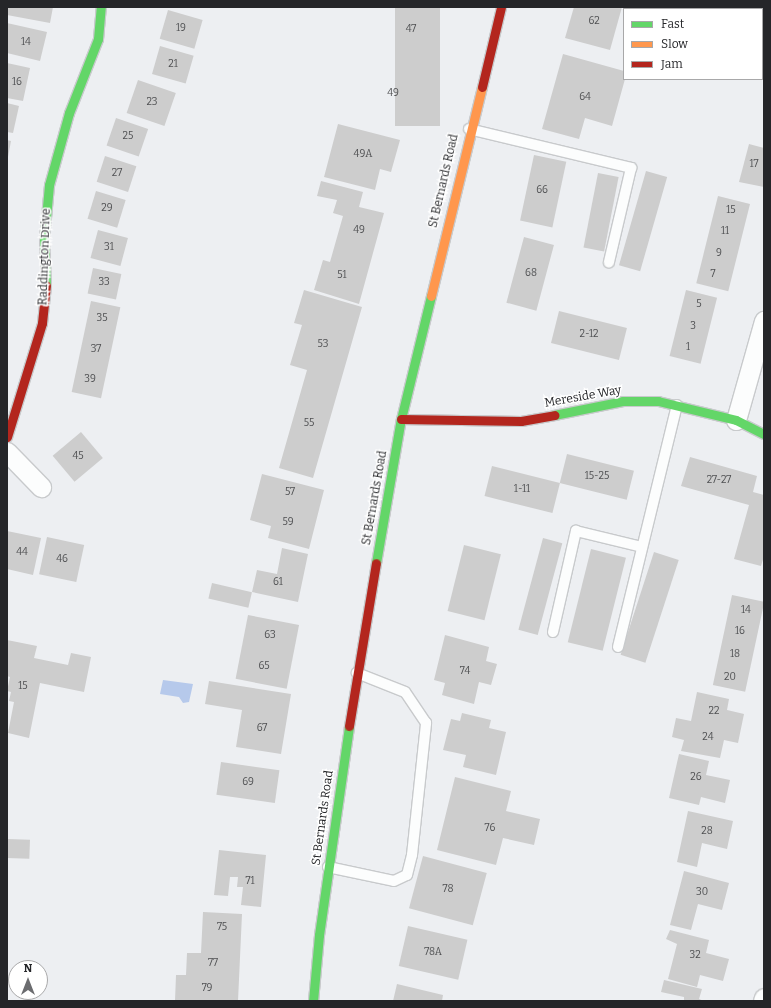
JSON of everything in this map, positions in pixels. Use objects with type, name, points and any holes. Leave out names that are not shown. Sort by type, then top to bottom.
[{"type":"street","name":"Raddington Drive","points":[[7,437],[42,323],[46,291],[44,239],[50,186],[68,113],[98,38],[102,7]]},
{"type":"street","name":"St Bernards Road","points":[[313,1001],[328,867],[357,673],[401,419],[469,129],[501,7]]},
{"type":"street","points":[[736,420],[764,321]]},
{"type":"street","name":"Mereside Way","points":[[401,419],[521,421],[623,401],[658,401],[736,420],[764,434]]},
{"type":"street","points":[[7,452],[41,487]]},
{"type":"lane","points":[[469,129],[631,168],[609,262]]},
{"type":"lane","points":[[618,647],[676,405]]},
{"type":"lane","points":[[553,632],[576,531],[642,547]]},
{"type":"lane","points":[[328,867],[394,881],[407,875],[412,855],[426,723],[405,692],[357,673]]},
{"type":"water","points":[[163,680],[193,684],[189,702],[183,703],[179,697],[160,694]]},
{"type":"building","points":[[7,7],[53,7],[50,23],[7,15]]},
{"type":"building","points":[[395,7],[440,7],[440,126],[395,126]]},
{"type":"building","points":[[574,7],[622,7],[610,50],[565,38]]},
{"type":"building","points":[[168,10],[203,20],[194,49],[160,39]]},
{"type":"building","points":[[7,23],[47,32],[40,61],[7,53]]},
{"type":"building","points":[[160,46],[194,56],[186,84],[152,74]]},
{"type":"building","points":[[563,54],[623,71],[623,80],[625,80],[612,126],[585,118],[579,139],[542,129]]},
{"type":"building","points":[[7,63],[30,68],[23,101],[7,98]]},
{"type":"building","points":[[138,80],[176,93],[164,126],[127,113]]},
{"type":"building","points":[[7,103],[19,106],[13,133],[7,132]]},
{"type":"building","points":[[116,118],[148,129],[139,156],[107,145]]},
{"type":"building","points":[[338,124],[400,140],[391,172],[380,169],[375,190],[324,177]]},
{"type":"building","points":[[7,140],[11,141],[8,157],[7,157]]},
{"type":"building","points":[[749,144],[764,148],[764,187],[739,182]]},
{"type":"building","points":[[534,155],[566,162],[552,227],[520,221]]},
{"type":"building","points":[[105,156],[136,166],[128,192],[97,182]]},
{"type":"building","points":[[646,171],[667,177],[640,271],[619,265]]},
{"type":"building","points":[[598,173],[619,177],[604,252],[583,248]]},
{"type":"building","points":[[321,181],[363,192],[359,207],[384,213],[359,304],[314,290],[323,260],[330,262],[343,216],[333,213],[337,200],[317,196]]},
{"type":"building","points":[[96,191],[126,200],[117,228],[88,219]]},
{"type":"building","points":[[718,196],[750,204],[728,291],[696,283]]},
{"type":"building","points":[[98,230],[128,238],[120,266],[90,258]]},
{"type":"building","points":[[524,237],[554,245],[536,311],[506,303]]},
{"type":"building","points":[[93,268],[121,274],[116,299],[88,293]]},
{"type":"building","points":[[304,290],[362,307],[313,478],[279,468],[307,370],[290,365],[302,325],[294,323]]},
{"type":"building","points":[[686,290],[717,298],[701,364],[670,356]]},
{"type":"building","points":[[91,301],[120,307],[101,398],[72,392]]},
{"type":"building","points":[[559,311],[627,328],[619,360],[551,343]]},
{"type":"building","points":[[81,432],[103,458],[75,482],[53,456]]},
{"type":"building","points":[[567,454],[634,471],[627,500],[560,483]]},
{"type":"building","points":[[690,457],[757,476],[753,492],[764,495],[764,556],[761,566],[734,559],[749,505],[681,486]]},
{"type":"building","points":[[492,466],[560,483],[552,513],[485,496]]},
{"type":"building","points":[[262,474],[324,490],[309,549],[268,538],[271,526],[250,520]]},
{"type":"building","points":[[7,531],[41,538],[33,575],[7,569]]},
{"type":"building","points":[[47,537],[84,545],[76,582],[39,574]]},
{"type":"building","points":[[543,538],[562,543],[538,635],[518,630]]},
{"type":"building","points":[[464,545],[501,554],[484,620],[448,611]]},
{"type":"building","points":[[282,548],[308,554],[298,602],[252,592],[257,570],[277,574]]},
{"type":"building","points":[[591,549],[626,558],[603,651],[568,642]]},
{"type":"building","points":[[654,552],[679,560],[645,663],[621,655]]},
{"type":"building","points":[[212,583],[252,592],[248,608],[208,599]]},
{"type":"building","points":[[732,595],[764,602],[745,692],[713,685]]},
{"type":"building","points":[[248,615],[299,625],[287,689],[236,679]]},
{"type":"building","points":[[445,635],[489,647],[486,661],[497,664],[491,685],[479,682],[474,704],[442,695],[445,683],[434,680]]},
{"type":"building","points":[[7,640],[37,646],[34,658],[68,665],[71,653],[91,657],[84,692],[40,683],[29,738],[8,733],[14,702],[9,701],[11,692],[7,691],[10,677],[7,676]]},
{"type":"building","points":[[209,681],[291,694],[281,754],[236,747],[242,710],[205,704]]},
{"type":"building","points":[[697,692],[729,699],[727,710],[744,714],[738,743],[724,740],[720,758],[681,751],[684,740],[672,737],[676,718],[691,721]]},
{"type":"building","points":[[462,713],[491,720],[489,728],[506,732],[496,775],[463,767],[466,755],[443,750],[451,719],[460,721]]},
{"type":"building","points":[[679,754],[709,761],[706,775],[730,780],[725,803],[701,797],[699,805],[669,798]]},
{"type":"building","points":[[221,762],[279,770],[275,803],[216,795]]},
{"type":"building","points":[[455,777],[511,791],[506,811],[540,819],[534,845],[503,838],[496,865],[437,850]]},
{"type":"building","points":[[688,811],[733,821],[727,849],[702,843],[697,867],[677,862]]},
{"type":"building","points":[[7,839],[30,840],[29,859],[7,858]]},
{"type":"building","points":[[219,850],[266,855],[261,907],[241,905],[243,887],[237,887],[238,877],[230,877],[228,896],[214,895]]},
{"type":"building","points":[[423,856],[487,873],[473,925],[409,908]]},
{"type":"building","points":[[684,871],[729,883],[722,910],[698,904],[691,930],[670,925]]},
{"type":"building","points":[[203,912],[242,914],[238,1001],[175,1001],[176,975],[186,975],[187,953],[201,953]]},
{"type":"building","points":[[408,926],[467,940],[458,980],[399,966]]},
{"type":"building","points":[[670,930],[709,940],[706,953],[729,959],[723,981],[700,975],[697,987],[668,979],[677,944],[666,939]]},
{"type":"building","points":[[664,980],[702,989],[699,999],[704,1001],[684,1001],[684,997],[661,992]]},
{"type":"building","points":[[397,984],[443,995],[442,1001],[393,1001]]},
{"type":"traffic: fast","points":[[46,285],[44,239],[49,185],[69,113],[98,39],[101,7]]},
{"type":"traffic: fast","points":[[376,563],[401,419],[431,296]]},
{"type":"traffic: fast","points":[[554,415],[623,401],[658,401],[736,420],[764,434]]},
{"type":"traffic: fast","points":[[313,1001],[319,935],[349,726]]},
{"type":"traffic: slow","points":[[431,296],[482,87]]},
{"type":"traffic: jam","points":[[482,87],[501,7]]},
{"type":"traffic: jam","points":[[7,437],[42,323],[46,285]]},
{"type":"traffic: jam","points":[[401,419],[521,421],[554,415]]},
{"type":"traffic: jam","points":[[349,726],[376,563]]}]
